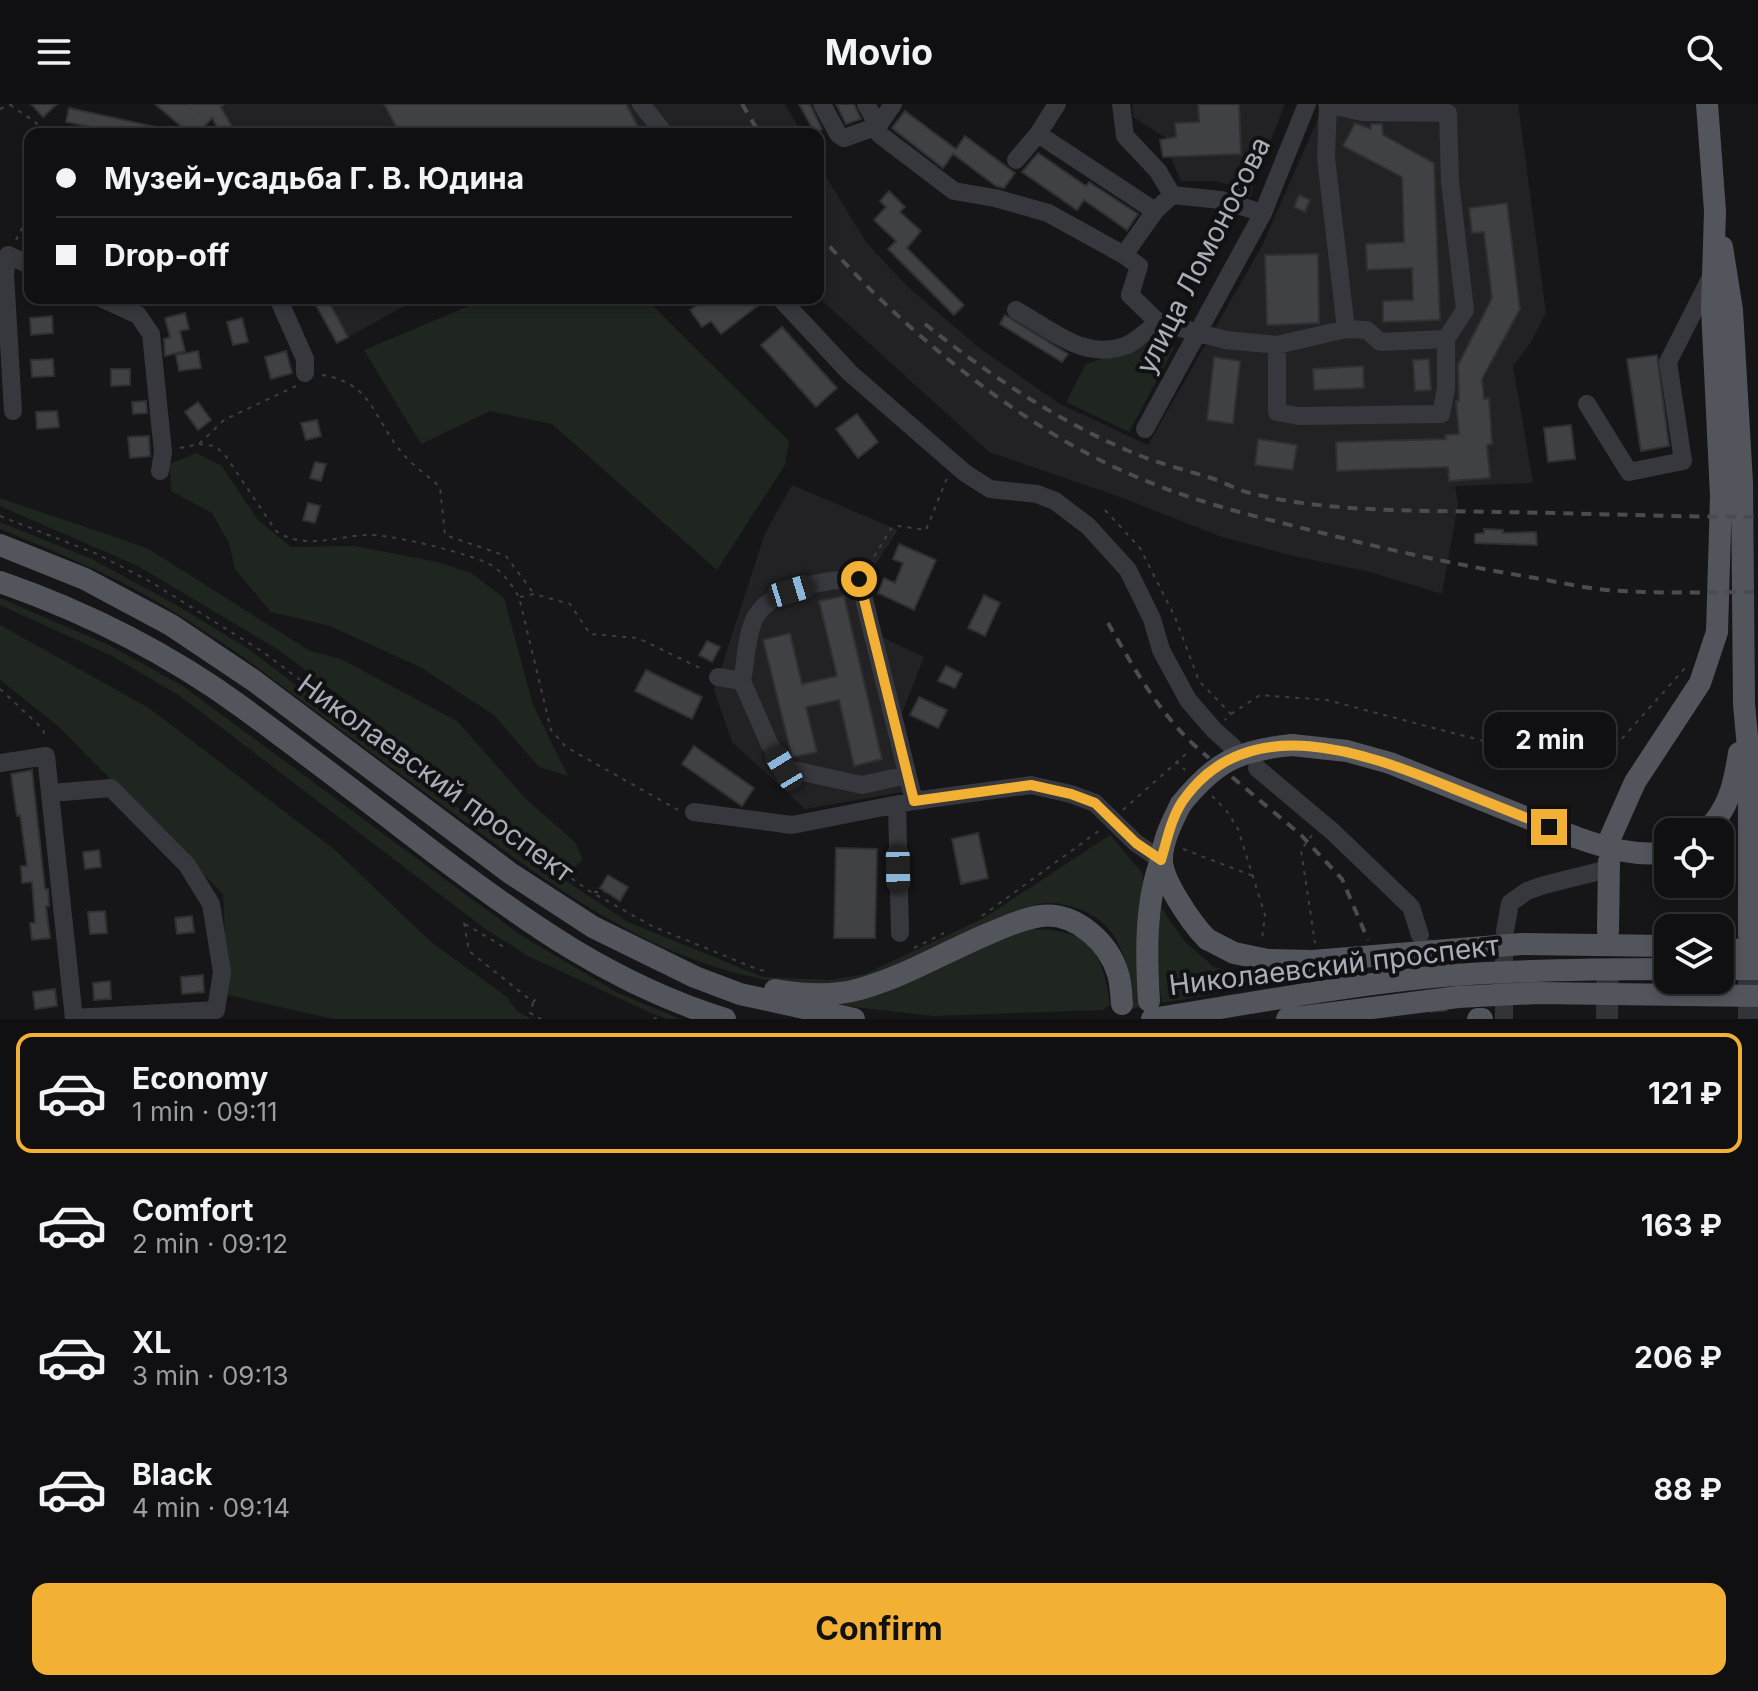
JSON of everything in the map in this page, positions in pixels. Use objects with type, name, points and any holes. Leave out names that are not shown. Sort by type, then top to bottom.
[{"type":"main road","points":[[1611,836],[1635,782],[1700,683],[1717,632],[1721,496],[1712,328],[1715,211],[1707,104]]},
{"type":"main road","points":[[1715,211],[1729,277],[1742,483],[1744,704],[1749,759],[1753,944]]},
{"type":"main road","name":"Николаевский проспект","points":[[0,545],[85,579],[171,625],[253,680],[510,873],[593,927],[695,977],[761,1000],[854,1019]]},
{"type":"main road","name":"Николаевский проспект","points":[[0,582],[56,601],[102,623],[240,706],[504,905],[596,965],[669,999],[725,1019]]},
{"type":"main road","points":[[1719,818],[1730,799],[1744,704]]},
{"type":"main road","points":[[1654,854],[1627,852],[1575,837],[1390,763],[1347,751],[1292,745],[1258,748],[1203,777],[1181,804],[1172,824],[1170,854],[1178,900],[1192,925],[1207,939],[1234,953],[1268,960],[1314,953],[1522,944],[1654,946]]},
{"type":"main road","points":[[1150,1010],[1147,943],[1156,875],[1170,854]]},
{"type":"main road","points":[[1608,865],[1608,931]]},
{"type":"main road","points":[[695,977],[789,993],[832,994],[860,989],[893,977],[998,930],[1044,915],[1077,924],[1109,952],[1118,975],[1122,1004]]},
{"type":"main road","name":"Николаевский проспект","points":[[1150,1010],[1442,976],[1546,970],[1654,969]]},
{"type":"main road","points":[[1734,969],[1758,969]]},
{"type":"main road","name":"Николаевский проспект","points":[[1287,1019],[1485,995],[1758,996]]},
{"type":"street","points":[[641,104],[660,128]]},
{"type":"street","points":[[822,104],[838,134],[844,138],[878,126],[893,104]]},
{"type":"street","points":[[866,104],[879,134],[954,191],[995,198],[1048,213],[1139,266],[1130,295],[1158,322],[1226,340],[1277,345],[1346,329],[1367,330],[1380,342],[1446,339]]},
{"type":"street","points":[[1016,160],[1057,104]]},
{"type":"street","points":[[1121,104],[1125,136],[1158,171],[1172,195]]},
{"type":"street","name":"улица Ломоносова","points":[[1145,429],[1263,213],[1307,104]]},
{"type":"street","points":[[1277,345],[1277,412],[1299,416],[1441,414],[1446,389],[1446,339],[1465,310],[1450,182],[1447,108],[1362,112],[1328,104],[1326,158],[1346,329]]},
{"type":"street","points":[[1038,134],[1155,211]]},
{"type":"street","points":[[1124,255],[1155,211],[1172,195],[1221,200],[1263,213]]},
{"type":"street","points":[[13,411],[5,274],[12,248],[24,259]]},
{"type":"street","points":[[1587,404],[1629,472],[1683,461],[1668,362],[1713,275]]},
{"type":"street","points":[[114,304],[138,315],[151,334],[163,452],[160,471]]},
{"type":"street","points":[[281,304],[305,359],[305,373]]},
{"type":"street","points":[[786,304],[850,373],[965,473],[990,489],[1037,494],[1055,501],[1088,526],[1128,570],[1152,619],[1161,650],[1188,700],[1233,747]]},
{"type":"street","points":[[1016,310],[1086,350],[1104,352],[1130,344],[1158,322]]},
{"type":"street","points":[[900,933],[907,775],[859,579],[831,579],[791,591],[765,604],[754,620],[742,681],[769,743],[784,768],[862,785],[907,775]]},
{"type":"street","points":[[718,677],[742,681]]},
{"type":"street","points":[[0,763],[46,756],[74,1019],[216,1010],[222,972],[211,904],[187,865],[111,788],[51,793]]},
{"type":"street","points":[[1257,768],[1333,832],[1411,907],[1420,935]]},
{"type":"street","points":[[694,812],[792,825],[905,803],[1031,785],[1095,803],[1136,843],[1170,854]]},
{"type":"street","points":[[1505,931],[1510,903],[1527,891],[1608,865]]},
{"type":"path","points":[[190,104],[210,128]]},
{"type":"path","points":[[0,109],[11,105],[41,128]]},
{"type":"path","points":[[12,248],[24,225]]},
{"type":"path","points":[[199,444],[224,420],[301,384],[305,373],[337,378],[360,389],[400,451],[440,487],[445,535],[506,556],[534,594]]},
{"type":"path","points":[[163,452],[199,444],[215,446],[225,455],[276,531],[287,539],[303,542],[385,536],[477,557],[494,566],[508,579],[519,597],[551,730],[566,747],[604,769],[671,807],[694,812]]},
{"type":"path","points":[[859,579],[892,527],[926,530],[943,489]]},
{"type":"path","points":[[1105,510],[1140,548],[1175,617],[1199,681],[1231,714]]},
{"type":"path","points":[[0,516],[97,554],[263,652],[455,797],[591,892],[652,926],[759,970]]},
{"type":"path","points":[[519,597],[534,594],[570,604],[590,634],[638,638],[718,677]]},
{"type":"path","points":[[1221,724],[1260,695],[1327,700],[1594,770],[1692,661]]},
{"type":"path","points":[[0,689],[43,729],[46,756]]},
{"type":"path","points":[[1121,813],[1188,752]]},
{"type":"path","points":[[1176,761],[1189,774]]},
{"type":"path","points":[[1210,794],[1226,810],[1238,829],[1265,915],[1261,945]]},
{"type":"path","points":[[982,916],[1101,829]]},
{"type":"path","points":[[1314,832],[1301,850],[1314,953]]},
{"type":"path","points":[[1170,854],[1253,876]]},
{"type":"path","points":[[591,892],[605,892]]},
{"type":"path","points":[[504,947],[464,923],[469,951],[535,1000],[530,1013],[541,1019]]},
{"type":"path","points":[[912,949],[954,929]]},
{"type":"shaded area","points":[[220,104],[785,104],[799,128],[233,128]]},
{"type":"shaded area","points":[[1132,104],[1285,104],[1251,191],[1215,181],[1181,181],[1168,139],[1133,117]]},
{"type":"shaded area","points":[[1321,104],[1518,104],[1546,313],[1531,342],[1513,366],[1533,483],[1455,486],[1458,504],[1442,594],[1370,572],[1222,537],[1120,497],[989,452],[824,302],[824,174],[866,242],[906,285],[978,347],[1060,404],[1148,445],[1262,246],[1320,114]]},
{"type":"shaded area","points":[[330,304],[408,304],[348,337]]},
{"type":"shaded area","points":[[474,304],[651,304],[789,441],[785,465],[717,570],[552,424],[490,411],[421,444],[364,350]]},
{"type":"shaded area","points":[[1157,341],[1174,348],[1129,432],[1066,402],[1086,364]]},
{"type":"shaded area","points":[[196,453],[222,466],[258,520],[291,547],[355,546],[437,562],[471,573],[504,598],[533,705],[568,776],[539,767],[494,715],[420,667],[330,626],[271,612],[235,569],[229,543],[212,513],[171,491],[170,464]]},
{"type":"shaded area","points":[[792,485],[898,530],[866,579],[880,636],[924,657],[902,713],[920,789],[805,809],[732,742],[714,690],[765,533]]},
{"type":"shaded area","points":[[0,498],[147,548],[310,651],[341,659],[457,721],[526,799],[575,842],[583,860],[573,869],[279,650],[138,566],[0,506]]},
{"type":"shaded area","points":[[0,522],[92,559],[247,648],[480,824],[628,922],[763,977],[829,980],[865,974],[984,918],[1110,835],[1143,874],[1140,1007],[1132,1009],[1126,963],[1115,936],[1106,925],[1079,909],[1050,903],[1018,910],[877,975],[844,982],[787,983],[739,974],[693,959],[606,918],[564,892],[242,656],[185,618],[110,577],[0,529]]},
{"type":"shaded area","points":[[0,598],[109,645],[183,686],[519,934],[618,993],[680,1019],[653,1014],[528,956],[484,928],[180,696],[112,656],[0,605]]},
{"type":"shaded area","points":[[0,625],[149,708],[335,850],[431,942],[507,997],[517,1011],[531,1019],[333,1019],[228,995],[223,894],[57,725],[0,680]]},
{"type":"shaded area","points":[[1161,907],[1185,942],[1214,967],[1253,977],[1258,986],[1162,1003],[1157,955]]},
{"type":"shaded area","points":[[1033,929],[1068,934],[1090,947],[1103,970],[1110,1004],[1103,1010],[933,1016],[837,1005],[884,993],[1015,932]]},
{"type":"building","points":[[31,104],[57,104],[43,117]]},
{"type":"building","points":[[155,104],[224,104],[221,107],[233,128],[218,128],[212,118],[203,128],[183,128]]},
{"type":"building","points":[[384,104],[626,104],[639,128],[397,128]]},
{"type":"building","points":[[799,104],[810,104],[822,128],[812,128]]},
{"type":"building","points":[[836,104],[854,104],[861,119],[846,124]]},
{"type":"building","points":[[1198,104],[1239,104],[1241,154],[1163,157],[1160,140],[1176,137],[1175,123],[1199,122]]},
{"type":"building","points":[[69,108],[160,128],[96,128],[66,122]]},
{"type":"building","points":[[905,111],[956,149],[965,136],[1015,173],[1004,188],[996,186],[953,154],[943,168],[892,128]]},
{"type":"building","points":[[1355,123],[1371,129],[1371,124],[1382,124],[1383,135],[1434,163],[1440,320],[1383,322],[1383,301],[1413,300],[1412,268],[1367,270],[1366,244],[1404,242],[1402,177],[1343,146]]},
{"type":"building","points":[[1038,153],[1086,186],[1089,182],[1138,214],[1127,230],[1084,200],[1077,210],[1022,172]]},
{"type":"building","points":[[1231,184],[1251,191],[1249,196],[1229,190]]},
{"type":"building","points":[[889,191],[905,207],[900,212],[921,231],[907,248],[964,305],[954,315],[888,249],[896,241],[874,220],[886,207],[880,201]]},
{"type":"building","points":[[1299,195],[1310,200],[1305,212],[1294,207]]},
{"type":"building","points":[[1507,203],[1520,309],[1482,379],[1484,399],[1489,398],[1492,444],[1487,445],[1490,478],[1449,481],[1448,467],[1337,471],[1336,442],[1446,439],[1445,435],[1459,434],[1456,401],[1459,401],[1458,365],[1492,298],[1484,232],[1472,233],[1469,208]]},
{"type":"building","points":[[1318,254],[1319,323],[1267,325],[1265,255]]},
{"type":"building","points":[[315,304],[330,304],[348,337],[337,343]]},
{"type":"building","points":[[698,304],[760,304],[721,334],[711,321],[702,327],[690,310]]},
{"type":"building","points":[[185,313],[189,329],[180,331],[185,351],[165,356],[164,339],[170,337],[165,318]]},
{"type":"building","points":[[1005,315],[1068,354],[1062,362],[1000,324]]},
{"type":"building","points":[[52,316],[53,333],[31,335],[30,318]]},
{"type":"building","points":[[242,318],[248,342],[233,345],[227,322]]},
{"type":"building","points":[[782,327],[837,388],[816,407],[761,345]]},
{"type":"building","points":[[198,351],[201,368],[179,371],[176,355]]},
{"type":"building","points":[[286,351],[292,373],[271,379],[265,357]]},
{"type":"building","points":[[1657,355],[1669,446],[1641,451],[1627,359]]},
{"type":"building","points":[[1214,357],[1240,361],[1233,424],[1207,420]]},
{"type":"building","points":[[53,359],[54,376],[32,377],[31,360]]},
{"type":"building","points":[[1429,359],[1431,390],[1415,391],[1413,360]]},
{"type":"building","points":[[1363,366],[1364,388],[1314,390],[1313,369]]},
{"type":"building","points":[[111,369],[130,369],[130,385],[111,386]]},
{"type":"building","points":[[146,401],[147,413],[133,414],[132,402]]},
{"type":"building","points":[[198,402],[211,420],[198,430],[185,412]]},
{"type":"building","points":[[57,411],[59,427],[37,429],[36,412]]},
{"type":"building","points":[[857,414],[878,442],[858,458],[836,429]]},
{"type":"building","points":[[317,420],[321,436],[306,440],[301,423]]},
{"type":"building","points":[[1571,425],[1575,459],[1548,462],[1544,428]]},
{"type":"building","points":[[149,436],[150,456],[130,458],[128,437]]},
{"type":"building","points":[[1258,439],[1297,445],[1293,470],[1255,465]]},
{"type":"building","points":[[315,462],[326,464],[321,481],[310,478]]},
{"type":"building","points":[[308,503],[320,506],[315,523],[303,520]]},
{"type":"building","points":[[1484,529],[1503,530],[1503,533],[1536,532],[1537,545],[1475,543],[1475,534],[1484,533]]},
{"type":"building","points":[[899,544],[936,560],[914,610],[878,593],[884,578],[895,583],[903,563],[893,559]]},
{"type":"building","points":[[984,595],[1000,603],[985,636],[968,628]]},
{"type":"building","points":[[844,596],[882,759],[854,766],[839,700],[806,707],[817,752],[792,757],[763,640],[790,633],[802,684],[837,676],[819,601]]},
{"type":"building","points":[[707,641],[720,647],[712,662],[699,655]]},
{"type":"building","points":[[946,666],[962,674],[955,688],[938,681]]},
{"type":"building","points":[[646,670],[702,697],[692,719],[635,691]]},
{"type":"building","points":[[919,697],[947,710],[938,728],[910,715]]},
{"type":"building","points":[[694,746],[754,788],[742,806],[682,764]]},
{"type":"building","points":[[32,770],[45,889],[48,889],[49,906],[46,906],[50,938],[32,940],[30,923],[35,923],[32,882],[22,883],[21,866],[27,866],[11,774]]},
{"type":"building","points":[[978,833],[988,878],[961,884],[952,839]]},
{"type":"building","points":[[836,848],[877,849],[875,938],[834,938]]},
{"type":"building","points":[[99,850],[101,867],[85,869],[83,852]]},
{"type":"building","points":[[608,875],[628,887],[620,901],[600,888]]},
{"type":"building","points":[[105,911],[107,933],[90,934],[88,912]]},
{"type":"building","points":[[192,916],[194,932],[177,934],[175,918]]},
{"type":"building","points":[[203,975],[204,992],[182,994],[181,977]]},
{"type":"building","points":[[110,981],[111,999],[94,1000],[93,983]]},
{"type":"building","points":[[55,989],[57,1006],[35,1009],[33,992]]},
{"type":"tunnel","points":[[1504,934],[1504,1019]]},
{"type":"tunnel","points":[[1423,942],[1436,983],[1439,1019]]},
{"type":"tunnel","points":[[1607,1019],[1608,952]]},
{"type":"tunnel","points":[[1749,952],[1749,1019]]},
{"type":"railway","points":[[742,104],[756,128]]},
{"type":"railway","points":[[824,240],[922,338],[1004,402],[1090,455],[1159,486],[1243,513],[1358,542],[1446,562],[1580,586],[1645,592],[1758,592]]},
{"type":"railway","points":[[925,324],[1000,379],[1080,428],[1145,458],[1250,493],[1311,504],[1373,509],[1758,517]]},
{"type":"railway","points":[[1108,623],[1140,678],[1165,712],[1209,758]]},
{"type":"railway","points":[[1232,777],[1301,835],[1342,879],[1368,940]]},
{"type":"route","points":[[859,579],[914,801],[1031,785],[1071,794],[1095,803],[1136,843],[1161,860],[1181,804],[1203,777],[1258,748],[1292,745],[1347,751],[1390,763],[1549,827]]}]
